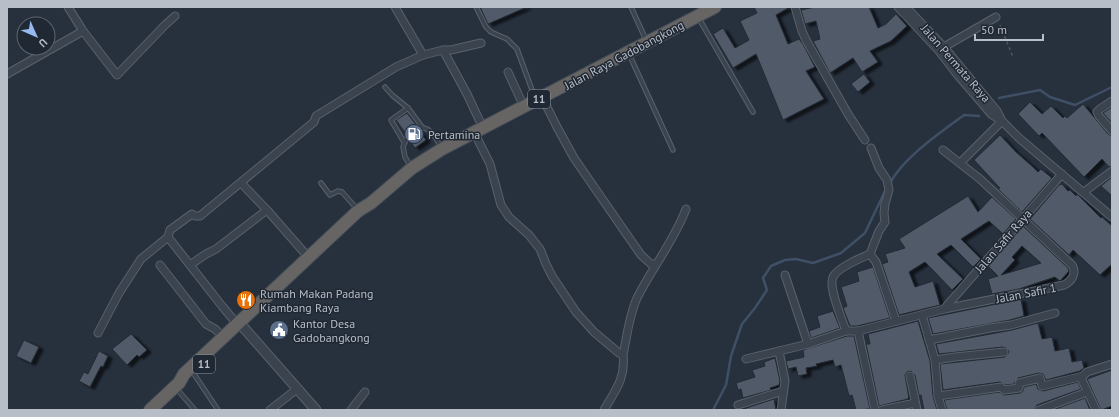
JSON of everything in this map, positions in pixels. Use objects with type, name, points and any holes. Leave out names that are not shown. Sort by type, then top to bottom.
[{"type":"highway","name":"Jalan Raya Gadobangkong","points":[[150,410],[177,385],[194,374],[309,258],[358,211],[372,203],[412,168],[442,149],[715,7]]},
{"type":"highway","name":"Jalan Raya Gadobangkong","points":[[177,385],[184,374],[223,337],[241,326],[364,216],[372,203]]},
{"type":"street","points":[[68,7],[117,75],[175,16]]},
{"type":"street","points":[[395,7],[423,55]]},
{"type":"street","points":[[795,7],[806,40],[848,114],[865,140]]},
{"type":"street","points":[[898,7],[939,51],[992,116],[1002,121],[1019,138],[1112,217]]},
{"type":"street","name":"Jalan Permata Raya","points":[[906,7],[944,47],[997,111],[1002,121]]},
{"type":"street","points":[[944,47],[996,17]]},
{"type":"street","points":[[7,74],[84,31]]},
{"type":"street","points":[[98,333],[119,293],[141,259],[168,237],[170,230],[192,214],[195,216],[200,216],[314,122],[316,116],[396,67],[423,55],[481,43]]},
{"type":"street","points":[[443,50],[464,88],[490,164],[501,205],[509,217],[529,235],[540,249],[552,276],[576,312],[594,332],[623,355]]},
{"type":"street","points":[[508,72],[524,107]]},
{"type":"street","points":[[539,99],[574,158],[641,255],[651,264],[656,264]]},
{"type":"street","points":[[1112,101],[1097,112],[1112,131]]},
{"type":"street","points":[[960,163],[1002,121]]},
{"type":"street","points":[[846,331],[832,289],[832,278],[838,271],[870,254],[879,231],[885,222],[885,204],[889,190],[871,148]]},
{"type":"street","points":[[943,150],[960,163],[1023,219]]},
{"type":"street","points":[[1084,192],[1112,171]]},
{"type":"street","name":"Jalan Safir Raya","points":[[944,309],[1062,174]]},
{"type":"street","points":[[241,183],[309,258]]},
{"type":"street","points":[[604,410],[623,375],[623,355],[632,312],[637,299],[686,209]]},
{"type":"street","points":[[190,265],[216,249],[267,210]]},
{"type":"street","name":"Jalan Safir 1","points":[[944,309],[1069,283],[1075,274],[1075,269],[1023,219]]},
{"type":"street","points":[[168,237],[222,306],[316,410]]},
{"type":"street","points":[[870,254],[876,262],[896,321]]},
{"type":"street","points":[[160,265],[206,324],[215,329],[223,337]]},
{"type":"street","points":[[785,275],[808,344]]},
{"type":"street","points":[[746,359],[808,344],[846,331],[858,331],[944,309]]},
{"type":"street","points":[[929,340],[1011,325],[1055,313]]},
{"type":"street","points":[[922,315],[935,360],[938,396],[942,410]]},
{"type":"street","points":[[858,331],[875,410]]},
{"type":"street","points":[[779,351],[785,381],[781,410]]},
{"type":"street","points":[[935,360],[1004,352]]},
{"type":"street","points":[[938,396],[1001,387],[1004,390],[1019,388],[1019,383],[1040,378],[1042,386],[1083,376],[1087,372],[1112,364]]},
{"type":"street","points":[[882,410],[916,406],[910,376]]},
{"type":"street","points":[[1083,376],[1082,380],[1096,410]]},
{"type":"street","points":[[270,410],[297,390]]},
{"type":"street","points":[[738,405],[783,391]]},
{"type":"street","points":[[351,410],[365,392]]},
{"type":"street","points":[[1039,410],[1087,392]]},
{"type":"lane","points":[[476,7],[486,27],[491,32],[507,39],[517,49],[539,99]]},
{"type":"lane","points":[[631,7],[648,43]]},
{"type":"lane","points":[[697,16],[754,112]]},
{"type":"lane","points":[[629,53],[673,150]]},
{"type":"lane","points":[[385,87],[408,108],[420,128],[426,128],[430,131],[442,149]]},
{"type":"lane","points":[[404,142],[391,120],[408,108]]},
{"type":"lane","points":[[407,137],[403,147],[412,168]]},
{"type":"lane","points":[[321,183],[330,195],[338,191],[342,192],[358,211]]},
{"type":"lane","points":[[194,374],[218,410]]},
{"type":"lane","points":[[177,385],[195,410]]},
{"type":"path","points":[[996,17],[1013,57]]},
{"type":"building","points":[[480,7],[527,7],[488,24]]},
{"type":"building","points":[[754,7],[790,7],[776,15],[788,44],[799,39],[803,44],[815,67],[806,71],[824,99],[783,120],[756,54],[733,68],[713,34],[723,28],[735,48],[749,40],[740,21],[757,13]]},
{"type":"building","points":[[815,7],[869,7],[878,28],[886,24],[896,14],[907,26],[891,41],[870,51],[878,62],[862,72],[853,58],[830,73],[813,41],[820,39],[816,21],[805,24],[801,10]]},
{"type":"building","points":[[864,74],[870,82],[858,92],[851,84]]},
{"type":"building","points":[[1030,102],[1042,114],[1051,106],[1063,118],[1065,116],[1067,118],[1083,104],[1108,134],[1112,136],[1112,166],[1109,167],[1102,159],[1084,177],[1042,133],[1039,136],[1018,114]]},
{"type":"building","points":[[1112,107],[1112,123],[1103,113]]},
{"type":"building","points":[[407,113],[417,126],[415,131],[420,132],[426,140],[415,148],[409,140],[410,135],[406,134],[396,120]]},
{"type":"building","points":[[1000,135],[1038,172],[1041,169],[1052,178],[1022,212],[998,189],[1000,188],[974,160]]},
{"type":"building","points":[[1112,177],[1112,196],[1101,186]]},
{"type":"building","points":[[1062,184],[1068,191],[1070,190],[1076,196],[1077,194],[1101,218],[1102,217],[1112,226],[1112,264],[1100,275],[1073,250],[1069,255],[1030,219],[1059,185]]},
{"type":"building","points":[[968,196],[978,212],[992,197],[1016,219],[1003,234],[989,221],[961,239],[981,259],[973,267],[951,245],[937,254],[963,279],[952,290],[925,262],[909,272],[915,287],[933,281],[940,305],[899,315],[882,264],[888,262],[885,254],[905,248],[899,239]]},
{"type":"building","points":[[1023,226],[1068,268],[1069,271],[1060,281],[1055,277],[1019,289],[992,294],[988,279],[998,276],[988,266]],"holes":[[[1022,246],[1041,263],[1001,275],[1015,260],[1012,257]]]},
{"type":"building","points":[[873,267],[890,318],[857,326],[850,326],[843,308],[847,306],[841,287],[859,281],[857,272]]},
{"type":"building","points":[[1021,299],[1024,316],[1010,320],[933,334],[928,318]]},
{"type":"building","points":[[833,311],[840,328],[811,338],[809,331],[820,327],[817,316]]},
{"type":"building","points":[[918,321],[930,361],[933,396],[937,410],[924,410],[921,395],[919,396],[915,375],[911,371],[907,372],[905,375],[909,398],[879,406],[866,344],[870,344],[868,334]]},
{"type":"building","points":[[1038,323],[1042,339],[1052,337],[1055,351],[1069,348],[1072,362],[1082,360],[1084,368],[1080,371],[1046,380],[1043,374],[1039,373],[1018,378],[1014,384],[1006,385],[1000,382],[943,390],[940,364],[1005,357],[1009,351],[1003,347],[939,354],[936,344],[1012,330]]},
{"type":"building","points":[[131,334],[147,350],[139,357],[137,355],[127,365],[112,349]]},
{"type":"building","points":[[847,336],[854,336],[870,409],[856,410],[852,395],[849,396],[841,365],[835,367],[833,360],[816,364],[817,366],[806,368],[807,374],[798,376],[796,367],[788,369],[786,361],[804,357],[803,350]]},
{"type":"building","points":[[24,340],[39,347],[31,363],[16,356]]},
{"type":"building","points":[[99,351],[108,356],[90,387],[79,381],[84,372],[88,374]]},
{"type":"building","points":[[775,358],[780,381],[779,385],[770,388],[771,390],[743,398],[741,389],[738,390],[736,383],[755,377],[752,370],[765,366],[764,362]]},
{"type":"building","points":[[1112,370],[1112,406],[1101,410],[1087,379]]},
{"type":"building","points":[[1078,382],[1081,389],[1037,405],[1034,410],[947,410],[944,400],[999,392],[1004,395],[1020,393],[1023,391],[1024,387],[1036,384],[1038,389],[1043,391]]},
{"type":"building","points":[[1085,398],[1090,410],[1053,410]]},
{"type":"building","points":[[774,399],[776,410],[747,410],[746,408]]},
{"type":"waterway","points":[[999,98],[1040,90],[1050,97],[1075,105],[1112,87]]},
{"type":"waterway","points":[[890,183],[896,173],[913,155],[944,130],[964,115],[979,116]]},
{"type":"waterway","points":[[713,410],[726,385],[731,356],[742,324],[767,290],[763,278],[771,266],[785,260],[796,259],[813,263],[841,253],[865,233],[885,191]]},
{"type":"place","name":"Pertamina","points":[[414,134]]},
{"type":"place","name":"Rumah Makan Padang Kiambang Raya","points":[[246,300]]},
{"type":"place","name":"Kantor Desa Gadobangkong","points":[[279,330]]}]
